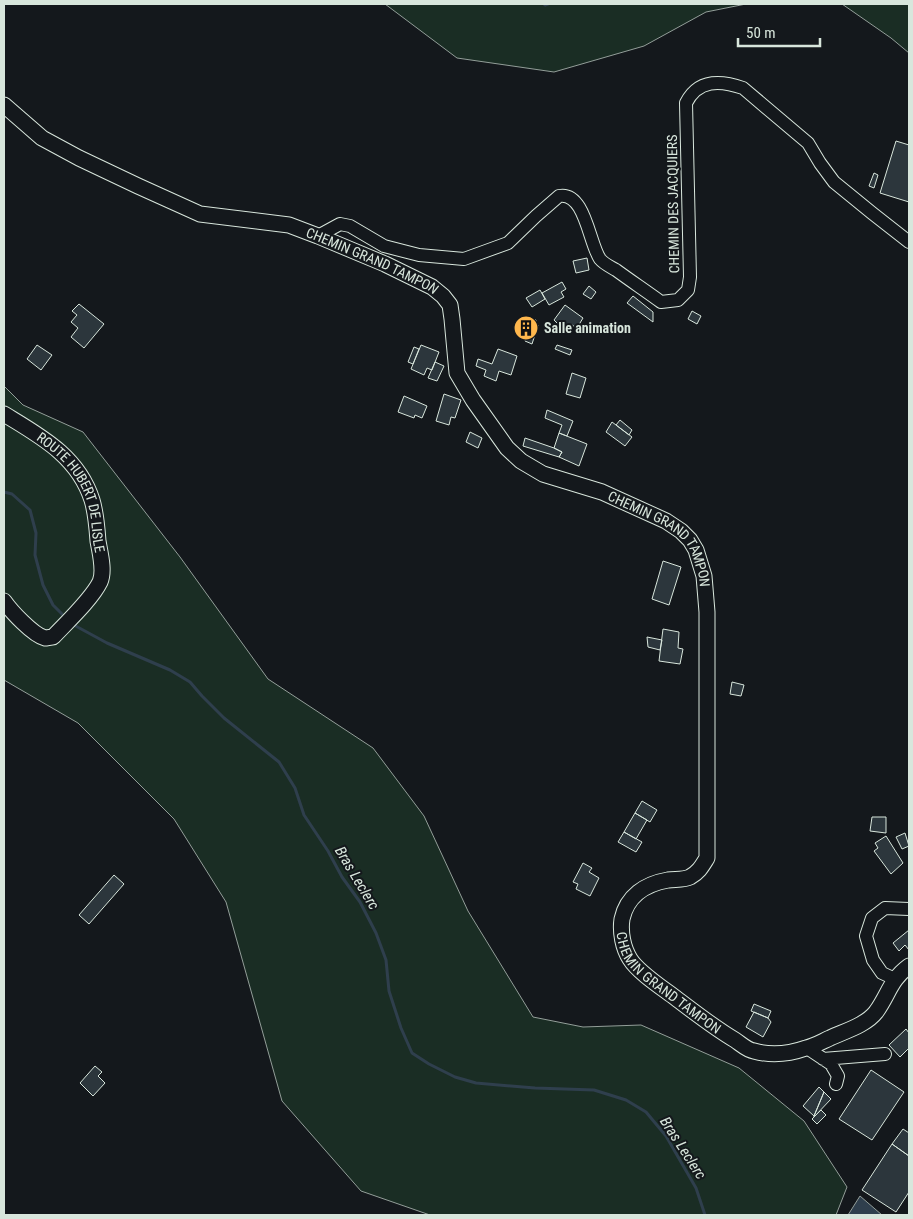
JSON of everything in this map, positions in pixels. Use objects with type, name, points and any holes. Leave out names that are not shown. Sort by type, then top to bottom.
[{"type":"main road","name":"CHEMIN GRAND TAMPON","points":[[4,105],[42,138],[138,186],[200,214],[289,226],[385,264],[432,287],[450,305],[457,373],[473,400],[507,448],[521,461],[543,474],[602,492],[666,521],[681,530],[690,540],[696,550],[704,576],[707,612],[707,858],[701,870],[688,878],[655,883],[641,890],[629,900],[622,919],[621,933],[624,946],[631,960],[654,982],[718,1030],[752,1051],[771,1055],[807,1048],[861,1024],[876,1012],[894,980],[909,966]]},
{"type":"main road","name":"ROUTE HUBERT DE LISLE","points":[[4,414],[38,435],[64,455],[83,478],[92,500],[102,568],[101,580],[94,592],[53,637],[46,638],[37,634],[12,612],[4,601]]},
{"type":"lane","name":"CHEMIN DES JACQUIERS","points":[[318,236],[340,224],[350,226],[384,246],[419,255],[464,259],[508,243],[559,196],[569,196],[577,203],[592,243],[601,260],[660,302],[678,300],[688,290],[690,277],[686,104],[689,97],[703,85],[714,82],[732,84],[743,88],[808,143],[834,182],[909,242]]},
{"type":"lane","points":[[894,980],[882,973],[873,960],[866,936],[872,918],[885,908],[909,909]]},
{"type":"lane","points":[[807,1048],[831,1064],[838,1076],[836,1084]]},
{"type":"lane","points":[[824,1059],[885,1054]]},
{"type":"green space","points":[[385,4],[746,4],[706,12],[644,46],[554,72],[457,58]]},
{"type":"green space","points":[[842,4],[909,4],[909,53],[891,38]]},
{"type":"green space","points":[[4,386],[23,405],[83,432],[180,557],[268,679],[373,748],[424,816],[468,911],[533,1017],[583,1027],[641,1025],[739,1068],[804,1121],[847,1187],[836,1215],[430,1215],[361,1191],[282,1101],[226,902],[174,819],[78,723],[4,680]]},
{"type":"water","points":[[860,1196],[882,1215],[848,1215]]},
{"type":"building","points":[[896,141],[909,145],[909,202],[880,193]]},
{"type":"building","points":[[874,173],[878,175],[874,188],[869,186]]},
{"type":"building","points":[[587,258],[589,270],[576,273],[573,261]]},
{"type":"building","points":[[562,282],[566,289],[561,292],[564,297],[549,305],[542,293]]},
{"type":"building","points":[[589,286],[596,292],[591,299],[583,294]]},
{"type":"building","points":[[540,290],[545,299],[532,307],[526,298]]},
{"type":"building","points":[[633,296],[653,312],[653,322],[627,303]]},
{"type":"building","points":[[79,304],[104,324],[84,348],[71,337],[78,328],[71,322],[77,315],[72,311]]},
{"type":"building","points":[[565,305],[583,318],[577,328],[572,325],[566,332],[554,320]]},
{"type":"building","points":[[692,311],[701,316],[697,324],[688,319]]},
{"type":"building","name":"Salle animation","points":[[526,317],[536,320],[535,324],[530,323],[527,333],[521,332]]},
{"type":"building","points":[[530,323],[538,325],[532,344],[525,341]]},
{"type":"building","points":[[37,345],[52,355],[41,370],[27,359]]},
{"type":"building","points":[[421,345],[439,352],[432,370],[427,368],[424,375],[411,369]]},
{"type":"building","points":[[557,345],[572,350],[570,355],[555,349]]},
{"type":"building","points":[[414,347],[419,349],[413,364],[408,362]]},
{"type":"building","points":[[498,349],[517,356],[511,375],[499,371],[496,381],[484,376],[486,370],[476,366],[478,359],[492,364]]},
{"type":"building","points":[[435,362],[444,366],[437,381],[428,378]]},
{"type":"building","points":[[572,373],[586,378],[580,398],[566,394]]},
{"type":"building","points":[[444,394],[461,400],[455,418],[451,417],[449,425],[436,421]]},
{"type":"building","points":[[404,396],[427,406],[422,418],[415,415],[414,418],[398,412]]},
{"type":"building","points":[[547,410],[573,421],[567,436],[559,433],[562,425],[545,418]]},
{"type":"building","points":[[620,420],[632,430],[629,435],[616,425]]},
{"type":"building","points":[[612,422],[632,437],[625,446],[606,432]]},
{"type":"building","points":[[470,432],[482,438],[478,448],[466,442]]},
{"type":"building","points":[[559,433],[587,444],[579,466],[559,457],[562,452],[554,448]]},
{"type":"building","points":[[525,438],[562,452],[559,457],[523,446]]},
{"type":"building","points":[[663,561],[681,567],[669,605],[652,599]]},
{"type":"building","points":[[663,629],[679,632],[678,648],[683,649],[680,664],[659,661]]},
{"type":"building","points":[[647,637],[662,640],[660,650],[648,647]]},
{"type":"building","points":[[732,682],[744,685],[741,696],[730,694]]},
{"type":"building","points":[[642,801],[657,810],[650,822],[635,813]]},
{"type":"building","points":[[635,813],[647,820],[636,839],[624,832]]},
{"type":"building","points":[[872,817],[886,817],[886,833],[870,831]]},
{"type":"building","points":[[624,832],[642,842],[636,852],[618,842]]},
{"type":"building","points":[[905,833],[909,846],[902,849],[896,837]]},
{"type":"building","points":[[886,836],[903,863],[891,874],[874,851],[878,848],[875,843]]},
{"type":"building","points":[[583,863],[592,868],[589,872],[599,878],[590,896],[576,889],[578,884],[573,882]]},
{"type":"building","points":[[114,875],[124,884],[89,924],[79,915]]},
{"type":"building","points":[[909,930],[909,950],[905,945],[899,951],[893,943]]},
{"type":"building","points":[[754,1004],[771,1011],[768,1018],[751,1011]]},
{"type":"building","points":[[754,1012],[768,1018],[771,1022],[763,1037],[746,1027]]},
{"type":"building","points":[[906,1029],[909,1033],[909,1048],[900,1057],[889,1045]]},
{"type":"building","points":[[95,1066],[102,1072],[98,1076],[105,1083],[93,1096],[80,1083]]},
{"type":"building","points":[[871,1070],[904,1092],[872,1140],[839,1119]]},
{"type":"building","points":[[819,1087],[824,1092],[814,1116],[803,1106]]},
{"type":"building","points":[[824,1092],[831,1099],[814,1117],[814,1116]]},
{"type":"building","points":[[821,1110],[826,1115],[817,1124],[812,1119]]},
{"type":"building","points":[[903,1129],[909,1133],[909,1156],[892,1144]]},
{"type":"building","points":[[892,1144],[909,1156],[909,1192],[896,1212],[862,1190]]},
{"type":"waterway","points":[[544,4],[548,4]]},
{"type":"waterway","name":"Bras Leclerc","points":[[4,492],[12,494],[30,510],[36,533],[35,555],[43,585],[53,605],[66,618]]},
{"type":"waterway","name":"Bras Leclerc","points":[[72,624],[107,643],[170,670],[190,682],[224,718],[279,762],[295,788],[304,815],[328,851],[342,877],[360,902],[376,933],[386,960],[389,991],[401,1028],[412,1053],[455,1077],[476,1083],[594,1090],[626,1100],[646,1112],[666,1136],[696,1188],[705,1215]]},
{"type":"place","name":"Salle animation","points":[[526,328]]}]
